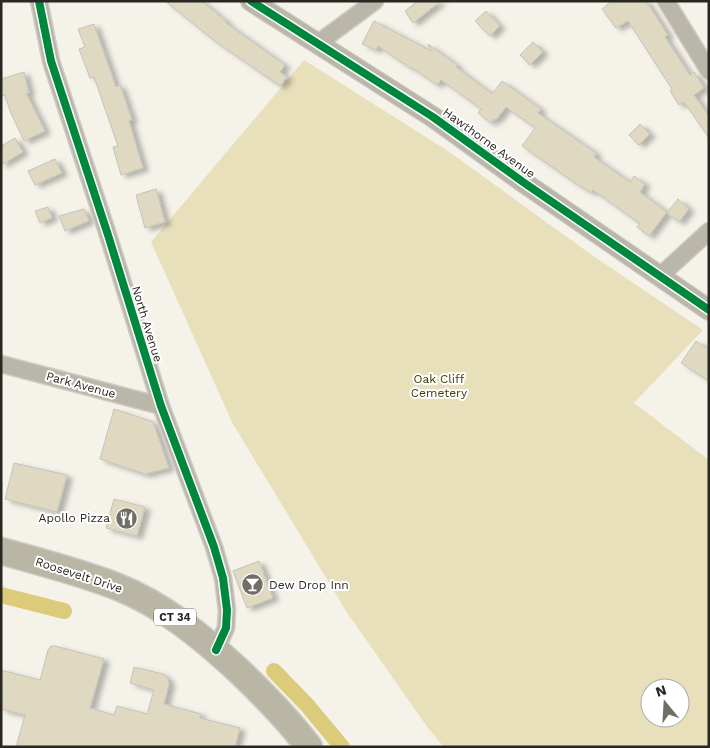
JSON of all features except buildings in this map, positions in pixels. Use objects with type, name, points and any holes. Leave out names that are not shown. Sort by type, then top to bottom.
[{"type":"main road","name":"Roosevelt Drive","points":[[1,551],[119,587],[162,608],[187,625],[259,690],[309,747]]},
{"type":"street","name":"North Avenue","points":[[40,1],[51,61],[111,244],[161,406],[214,547],[223,578],[227,610],[226,628],[216,650]]},
{"type":"street","name":"Hawthorne Avenue","points":[[252,1],[433,117],[709,310]]},
{"type":"street","points":[[317,44],[375,1]]},
{"type":"street","points":[[666,1],[709,72]]},
{"type":"street","points":[[660,276],[709,231]]},
{"type":"street","name":"Park Avenue","points":[[1,364],[161,406]]},
{"type":"green space","name":"Oak Cliff Cemetery","points":[[304,60],[448,151],[589,253],[703,330],[634,403],[709,460],[709,747],[444,747],[428,728],[348,614],[233,424],[151,242]]},
{"type":"waterway","points":[[1,595],[64,611]]},
{"type":"waterway","points":[[274,671],[307,705],[342,747]]},
{"type":"cycle path","points":[[39,1],[51,61],[161,406],[214,547],[223,578],[227,610],[226,628],[216,650]]},
{"type":"cycle path","points":[[251,1],[433,117],[523,182],[709,310]]},
{"type":"place","name":"Apollo Pizza","points":[[126,518]]},
{"type":"place","name":"Dew Drop Inn","points":[[253,585]]}]
